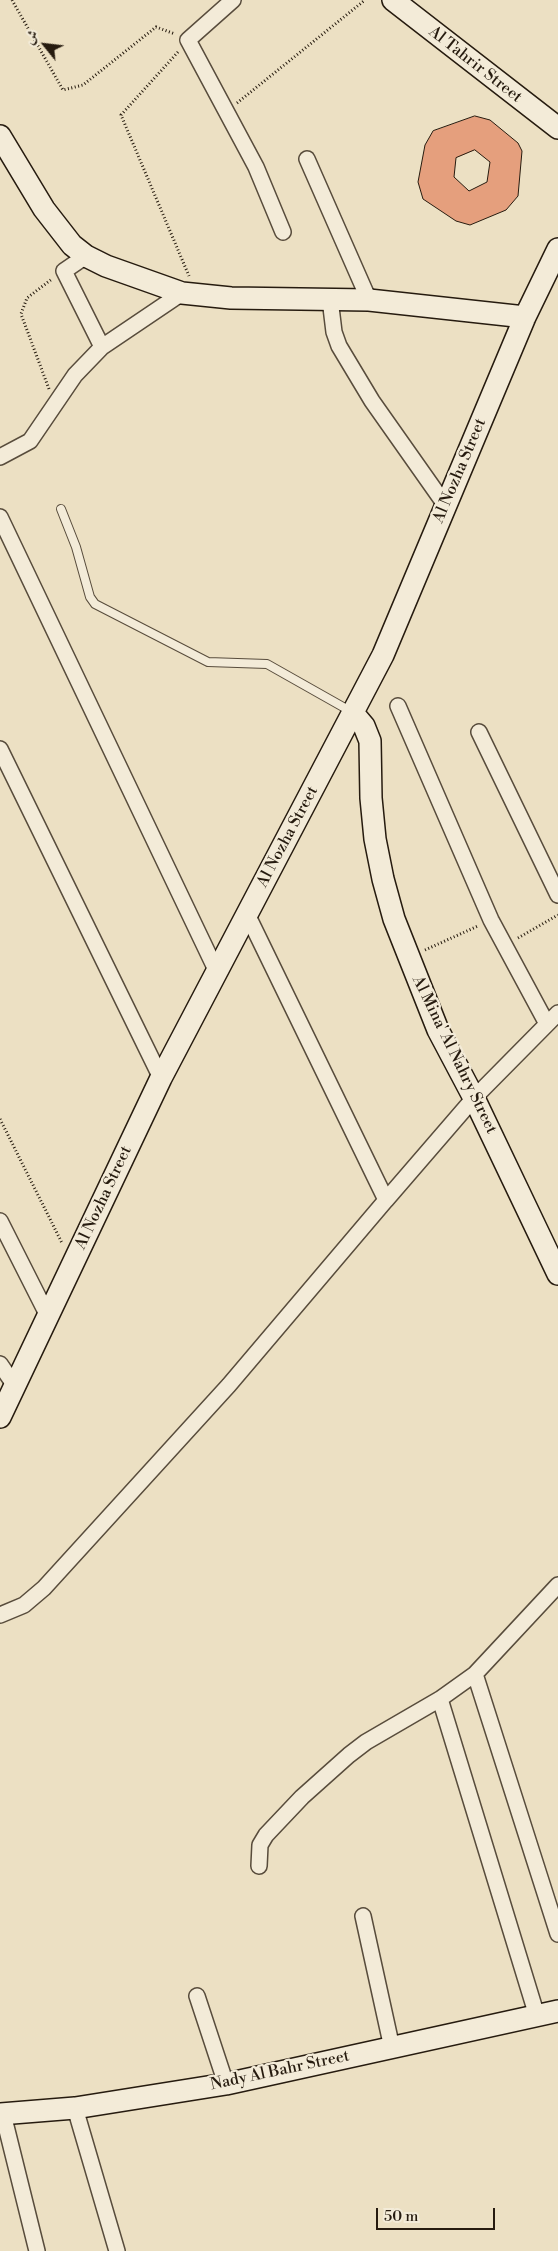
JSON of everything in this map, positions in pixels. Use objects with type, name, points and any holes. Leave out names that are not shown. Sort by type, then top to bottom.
[{"type":"street","points":[[233,0],[188,40],[256,168],[283,232]]},
{"type":"street","name":"Al Tahrir Street","points":[[393,0],[558,128]]},
{"type":"street","points":[[0,136],[60,232],[86,256],[106,266],[189,294],[231,298],[369,300],[525,317]]},
{"type":"street","points":[[307,159],[369,300]]},
{"type":"street","name":"Al Nozha Street","points":[[0,1417],[161,1078],[383,655],[525,317],[558,249]]},
{"type":"street","points":[[86,256],[64,271],[102,347]]},
{"type":"street","points":[[0,457],[30,440],[70,382],[102,347],[189,294]]},
{"type":"street","points":[[330,299],[332,320],[339,346],[372,401],[446,506]]},
{"type":"street","points":[[0,517],[217,972]]},
{"type":"street","points":[[398,706],[491,920],[547,1024]]},
{"type":"street","name":"Al Mina' Al Nahry Street","points":[[353,713],[364,726],[370,741],[371,798],[375,839],[392,911],[408,958],[438,1030],[474,1098],[558,1274]]},
{"type":"street","points":[[479,732],[558,895]]},
{"type":"street","points":[[0,749],[161,1078]]},
{"type":"street","points":[[247,914],[386,1200]]},
{"type":"street","points":[[0,1615],[24,1606],[44,1588],[229,1385],[474,1098],[558,1013]]},
{"type":"street","points":[[0,1221],[48,1316]]},
{"type":"street","points":[[0,1364],[14,1386]]},
{"type":"street","points":[[259,1866],[260,1846],[266,1835],[325,1774],[366,1742],[440,1699],[475,1674],[558,1585]]},
{"type":"street","points":[[475,1674],[558,1934]]},
{"type":"street","points":[[440,1699],[537,2016]]},
{"type":"street","points":[[364,1916],[392,2048]]},
{"type":"street","points":[[197,1996],[226,2084]]},
{"type":"street","name":"Nady Al Bahr Street","points":[[2,2114],[75,2108],[226,2084],[558,2011]]},
{"type":"street","points":[[75,2108],[117,2251]]},
{"type":"street","points":[[2,2114],[37,2251]]},
{"type":"lane","points":[[61,509],[76,547],[90,597],[95,604],[208,662],[267,664],[353,713]]},
{"type":"path","points":[[12,0],[63,90],[83,85],[156,27],[188,40],[121,115],[189,294]]},
{"type":"path","points":[[226,112],[365,0]]},
{"type":"path","points":[[45,377],[21,314],[22,306],[27,298],[64,271]]},
{"type":"path","points":[[505,946],[558,915]]},
{"type":"path","points":[[408,958],[491,920]]},
{"type":"path","points":[[0,1118],[73,1264]]},
{"type":"building","points":[[475,116],[490,120],[518,143],[522,151],[518,196],[506,210],[470,225],[456,221],[423,199],[418,182],[425,145],[433,131]],"holes":[[[475,150],[490,162],[487,182],[469,191],[454,177],[456,158]]]}]
